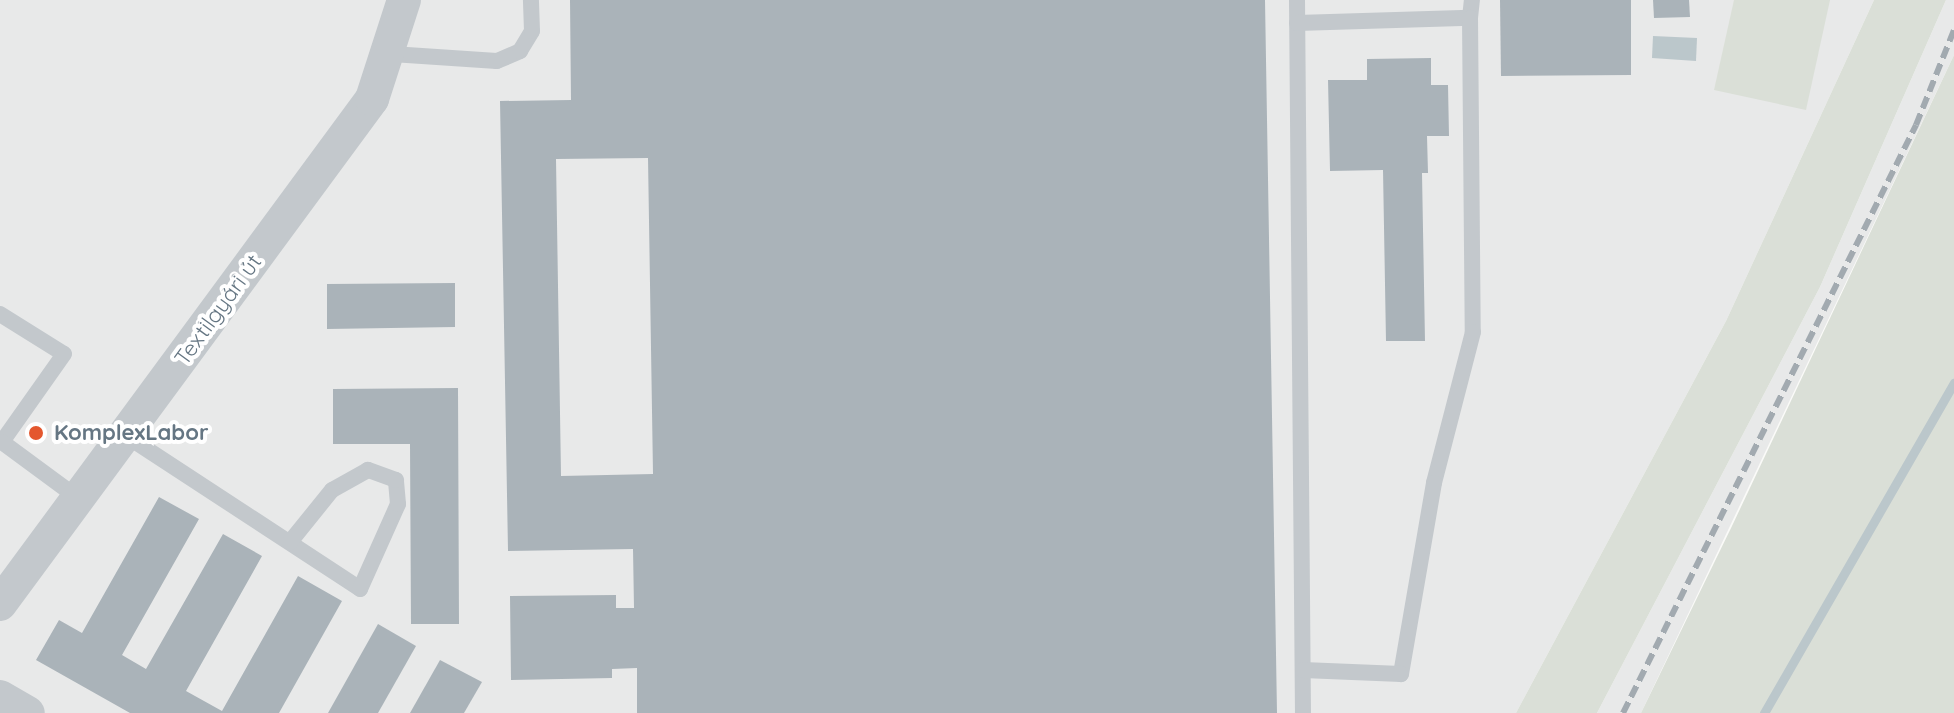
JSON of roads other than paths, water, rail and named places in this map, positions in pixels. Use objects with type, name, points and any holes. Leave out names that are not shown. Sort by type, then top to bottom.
[{"type":"street","name":"Textilgyári út","points":[[0,604],[372,99],[392,54],[404,0]]},
{"type":"street","points":[[0,697],[28,713]]},
{"type":"lane","points":[[392,54],[497,61],[520,51],[532,31],[531,0]]},
{"type":"lane","points":[[1297,0],[1303,713]]},
{"type":"lane","points":[[1303,670],[1401,674],[1434,483],[1473,332],[1472,0]]},
{"type":"lane","points":[[1297,23],[1470,18]]},
{"type":"lane","points":[[0,314],[64,354],[2,442],[78,498]]},
{"type":"lane","points":[[125,435],[360,589],[398,504],[396,480],[368,470],[332,490],[290,542]]},
{"type":"waterway","points":[[1764,713],[1954,383]]},
{"type":"railway","points":[[1623,713],[1916,125],[1954,30]]},
{"type":"place","name":"KomplexLabor","points":[[36,433]]}]
